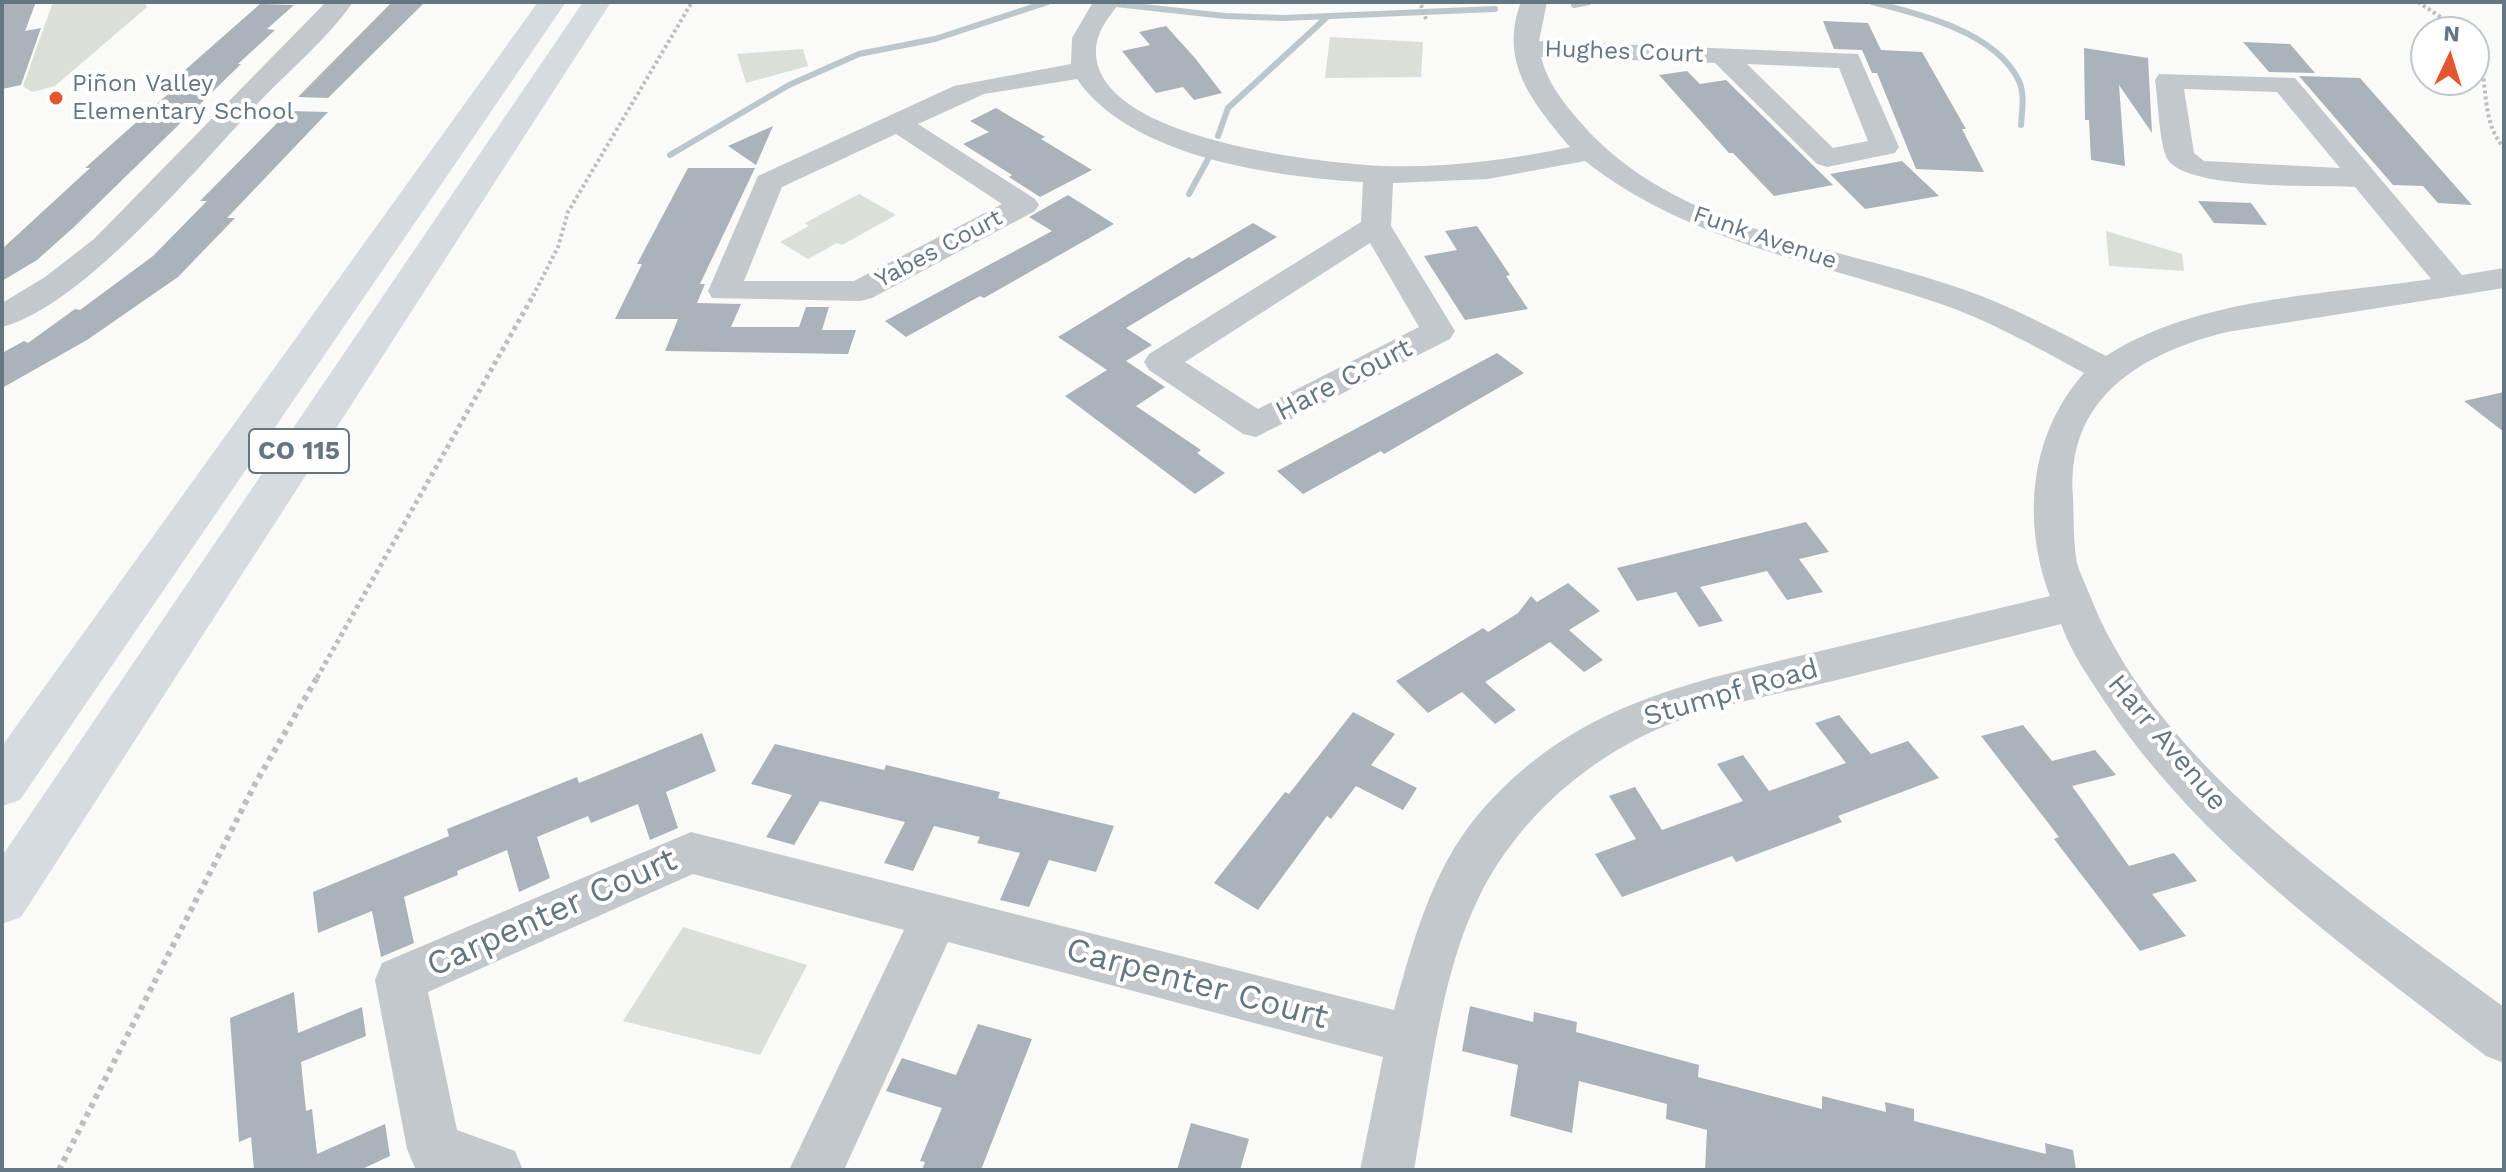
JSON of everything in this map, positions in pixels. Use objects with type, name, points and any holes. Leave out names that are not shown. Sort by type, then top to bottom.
[{"type":"highway","name":"CO 115","points":[[2,785],[552,2]]},
{"type":"highway","name":"CO 115","points":[[2,900],[597,2]]},
{"type":"street","points":[[2,317],[56,284],[105,246],[340,2]]},
{"type":"street","points":[[1107,2],[1085,33],[1082,52],[1085,70],[1098,91],[1117,109],[1172,136],[1270,162],[1378,174],[1495,169],[1590,151]]},
{"type":"street","name":"Funk Avenue","points":[[1534,2],[1526,27],[1527,63],[1542,94],[1590,151],[1674,205],[1730,231],[1949,295],[1998,315],[2107,371]]},
{"type":"street","name":"Hughes Court","points":[[1525,48],[1849,60],[1885,147],[1827,158],[1723,56]]},
{"type":"street","name":"Yabes Court","points":[[898,123],[1024,205],[860,291],[724,291],[769,182],[898,123],[979,87],[1085,70]]},
{"type":"street","points":[[2363,178],[2216,172],[2195,168],[2180,156],[2169,80],[2285,84],[2454,286]]},
{"type":"street","points":[[1376,226],[1378,174]]},
{"type":"street","name":"Hare Court","points":[[1376,226],[1438,331],[1256,425],[1161,362],[1220,325],[1376,226]]},
{"type":"street","name":"Harr Avenue","points":[[2504,278],[2216,324],[2160,342],[2107,371],[2074,411],[2055,462],[2052,520],[2064,581],[2073,606],[2114,685],[2200,788],[2288,869],[2504,1038]]},
{"type":"street","name":"Stumpf Road","points":[[1395,1168],[1412,1040],[1443,923],[1480,845],[1517,798],[1580,748],[1614,729],[1676,703],[2073,606]]},
{"type":"street","name":"Carpenter Court","points":[[496,1170],[434,1149],[400,980],[691,853],[1412,1040]]},
{"type":"street","points":[[816,1170],[935,916]]},
{"type":"path","points":[[59,1170],[255,784],[415,509],[541,282],[558,247],[568,212],[583,184],[631,110],[692,2]]},
{"type":"path","points":[[2418,2],[2439,16]]},
{"type":"path","points":[[1421,5],[1426,19]]},
{"type":"path","points":[[2484,96],[2486,119],[2497,142],[2504,148]]},
{"type":"shaded area","points":[[53,2],[144,2],[147,7],[55,86],[32,92],[23,86]]},
{"type":"shaded area","points":[[1330,37],[1423,42],[1421,77],[1325,78]]},
{"type":"shaded area","points":[[803,49],[808,66],[746,83],[737,54]]},
{"type":"shaded area","points":[[859,194],[896,215],[842,245],[837,243],[808,259],[780,242],[809,226],[805,223]]},
{"type":"shaded area","points":[[2106,231],[2182,254],[2184,271],[2109,266]]},
{"type":"shaded area","points":[[683,927],[807,965],[760,1055],[623,1021]]},
{"type":"building","points":[[2,2],[36,2],[25,31],[41,28],[21,85],[2,89]]},
{"type":"building","points":[[392,2],[425,2],[328,98],[298,97]]},
{"type":"building","points":[[260,4],[294,5],[267,29],[275,30],[74,227],[37,260],[2,281],[2,249],[90,168],[85,168],[186,78],[176,78]]},
{"type":"building","points":[[1823,21],[1868,23],[1881,50],[1922,52],[1966,129],[1962,129],[1984,172],[1916,169],[1877,73],[1872,73],[1862,50],[1834,49]]},
{"type":"building","points":[[1166,26],[1222,93],[1194,100],[1183,87],[1156,93],[1122,51],[1150,45],[1139,32]]},
{"type":"building","points":[[2243,42],[2290,44],[2315,73],[2269,72]]},
{"type":"building","points":[[2084,48],[2148,58],[2152,133],[2119,85],[2125,166],[2091,160],[2089,120],[2085,120]]},
{"type":"building","points":[[1687,71],[1700,84],[1726,80],[1833,185],[1774,196],[1733,153],[1729,153],[1659,75]]},
{"type":"building","points":[[2299,76],[2360,78],[2472,205],[2438,203],[2423,186],[2393,185]]},
{"type":"building","points":[[996,108],[1092,170],[1040,197],[1009,177],[1012,175],[963,144],[989,132],[970,121]]},
{"type":"building","points":[[289,111],[328,112],[227,218],[235,218],[178,277],[87,340],[2,388],[2,353],[24,341],[28,343],[75,309],[80,310],[153,256],[207,201],[200,201]]},
{"type":"building","points":[[773,126],[756,165],[728,146]]},
{"type":"building","points":[[1902,161],[1939,196],[1865,209],[1830,174]]},
{"type":"building","points":[[688,168],[755,168],[700,284],[705,284],[697,303],[741,304],[731,327],[799,327],[806,307],[829,307],[822,330],[856,330],[848,354],[665,351],[678,319],[615,319],[642,264],[637,264]]},
{"type":"building","points":[[1068,195],[1114,224],[984,298],[980,296],[906,337],[885,321],[1052,231],[1029,217]]},
{"type":"building","points":[[2198,201],[2251,203],[2267,225],[2214,223]]},
{"type":"building","points":[[1253,223],[1277,237],[1126,328],[1152,345],[1126,361],[1165,387],[1136,406],[1201,450],[1197,453],[1225,473],[1195,494],[1065,396],[1107,370],[1058,337],[1189,257],[1192,259]]},
{"type":"building","points":[[1477,226],[1510,275],[1506,276],[1528,309],[1465,320],[1424,256],[1457,250],[1445,231]]},
{"type":"building","points":[[1497,353],[1524,373],[1384,454],[1381,451],[1303,494],[1277,471]]},
{"type":"building","points":[[2504,392],[2504,432],[2464,401]]},
{"type":"building","points":[[1806,522],[1829,552],[1799,559],[1823,592],[1787,600],[1767,571],[1700,587],[1723,621],[1699,627],[1676,592],[1637,601],[1617,568]]},
{"type":"building","points":[[1568,583],[1600,611],[1569,630],[1603,660],[1584,672],[1550,642],[1485,682],[1516,710],[1495,724],[1462,692],[1428,713],[1396,681],[1483,628],[1488,632],[1518,613],[1531,596],[1537,602]]},
{"type":"building","points":[[1353,712],[1395,734],[1371,765],[1417,788],[1403,810],[1356,786],[1331,819],[1327,816],[1258,910],[1214,883],[1285,792],[1289,794]]},
{"type":"building","points":[[1839,715],[1871,754],[1908,741],[1939,778],[1838,816],[1842,822],[1736,862],[1732,856],[1622,897],[1595,854],[1636,839],[1609,796],[1635,787],[1662,830],[1743,801],[1717,764],[1743,755],[1769,791],[1846,763],[1815,723]]},
{"type":"building","points":[[2023,725],[2052,761],[2095,750],[2116,775],[2072,786],[2129,866],[2174,853],[2197,881],[2152,894],[2186,936],[2140,951],[2054,839],[2059,837],[1981,736]]},
{"type":"building","points":[[702,733],[716,771],[666,792],[678,828],[650,840],[638,804],[591,823],[588,816],[537,837],[550,878],[519,892],[507,850],[457,871],[458,875],[404,897],[414,943],[381,957],[372,911],[318,933],[313,892],[449,836],[447,829],[577,777],[579,783]]},
{"type":"building","points":[[775,744],[884,770],[886,765],[1000,792],[998,798],[1114,826],[1096,872],[1049,860],[1029,907],[1000,900],[1020,853],[977,843],[980,837],[934,826],[913,871],[884,863],[905,822],[820,801],[794,845],[766,837],[792,795],[751,784]]},
{"type":"building","points":[[294,992],[298,1033],[362,1007],[366,1036],[301,1062],[306,1111],[312,1109],[317,1154],[385,1124],[390,1156],[360,1170],[254,1170],[251,1137],[239,1142],[230,1018]]},
{"type":"building","points":[[1470,1006],[1533,1022],[1534,1012],[1577,1022],[1576,1032],[1699,1065],[1698,1077],[1822,1109],[1822,1096],[1886,1112],[1885,1102],[1914,1109],[1914,1121],[2046,1154],[2045,1143],[2073,1150],[2076,1170],[1705,1170],[1707,1130],[1666,1119],[1667,1104],[1579,1081],[1572,1133],[1510,1116],[1518,1065],[1462,1051]]},
{"type":"building","points":[[978,1024],[1032,1039],[981,1170],[922,1170],[925,1162],[920,1161],[942,1108],[886,1091],[902,1058],[956,1075]]},
{"type":"building","points":[[1191,1123],[1249,1139],[1240,1170],[1177,1170]]},
{"type":"waterway","points":[[670,155],[789,85],[859,54],[935,39],[1048,2]]},
{"type":"waterway","points":[[1098,2],[1225,16],[1283,18],[1495,9]]},
{"type":"waterway","points":[[1574,5],[1589,2]]},
{"type":"waterway","points":[[1872,2],[1934,19],[1993,50],[2008,64],[2021,86],[2021,125]]},
{"type":"waterway","points":[[1218,136],[1228,108],[1327,17]]},
{"type":"waterway","points":[[1189,194],[1208,159]]},
{"type":"place","name":"Piñon Valley Elementary School","points":[[56,98]]}]
